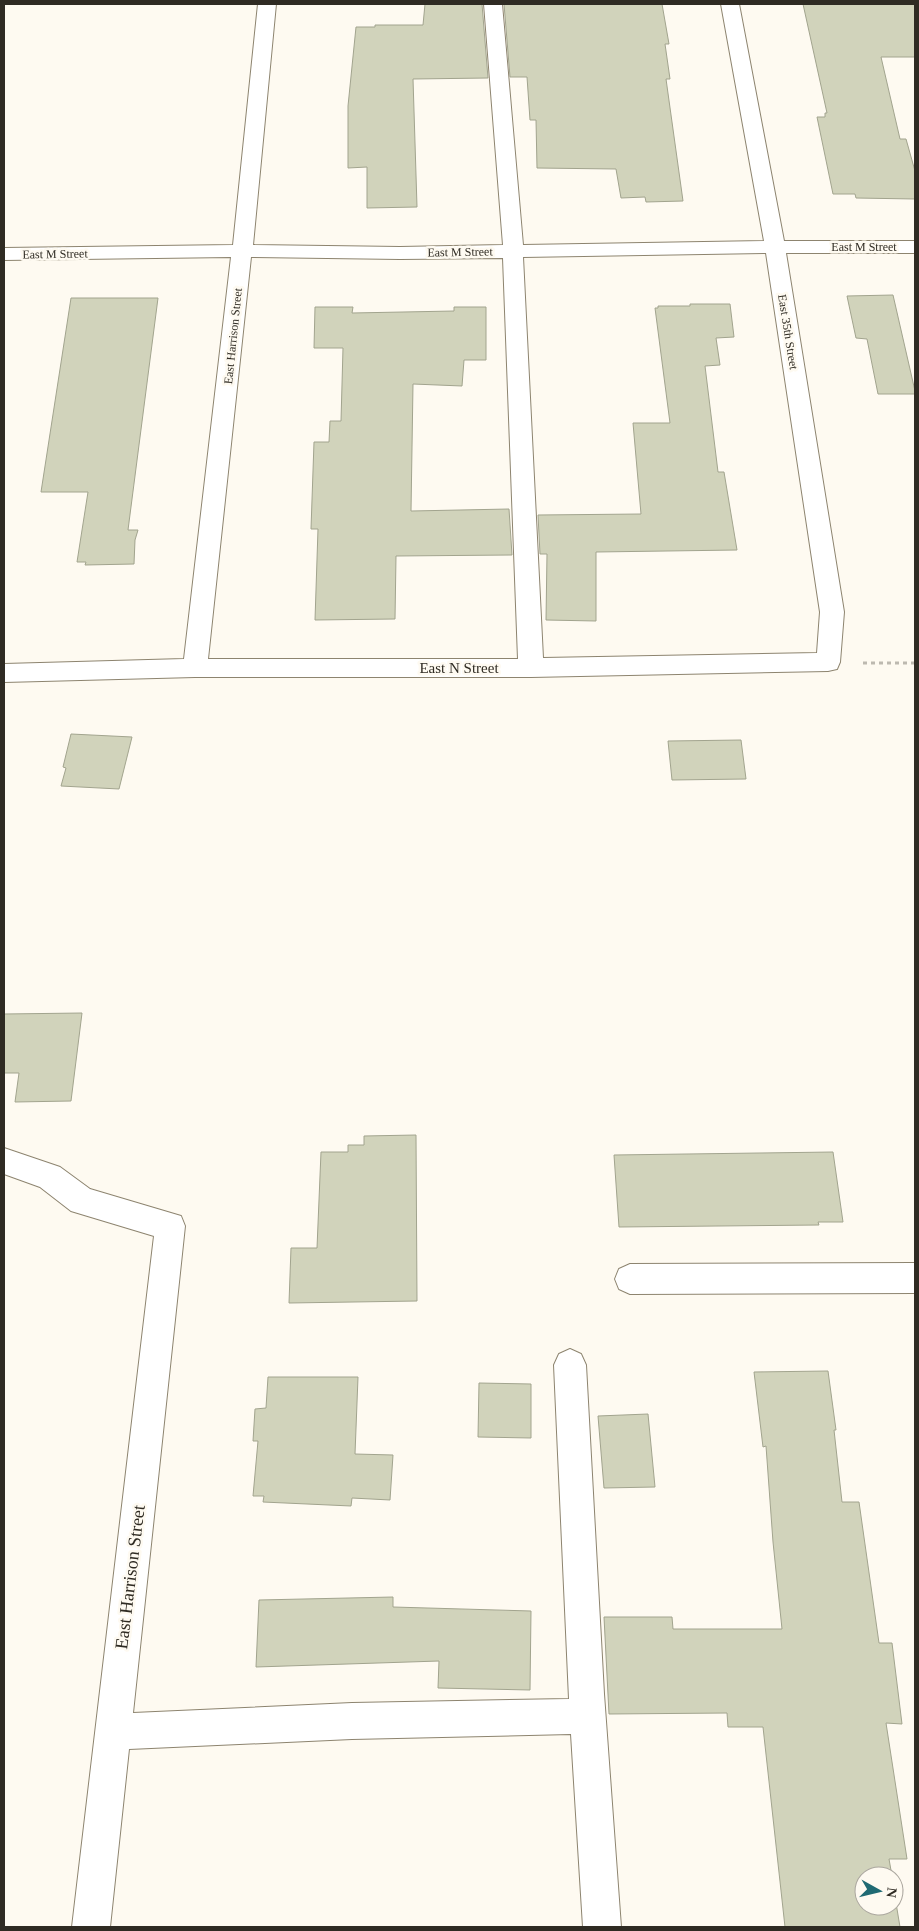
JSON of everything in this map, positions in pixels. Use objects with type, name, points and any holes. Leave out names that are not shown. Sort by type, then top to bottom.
[{"type":"street","name":"East Harrison Street","points":[[195,668],[242,252],[267,4]]},
{"type":"street","points":[[494,4],[513,251],[531,668]]},
{"type":"street","name":"East 35th Street","points":[[730,4],[775,247],[832,612],[828,662]]},
{"type":"street","name":"East M Street","points":[[4,254],[400,253],[775,247],[915,247]]},
{"type":"street","name":"East N Street","points":[[4,673],[195,668],[531,668],[828,662]]},
{"type":"street","name":"East Harrison Street","points":[[4,1161],[50,1177],[82,1202],[170,1226],[91,1927]]},
{"type":"street","points":[[630,1279],[915,1278]]},
{"type":"street","points":[[570,1365],[588,1716],[602,1927]]},
{"type":"street","points":[[112,1732],[342,1722],[588,1716]]},
{"type":"path","points":[[828,662],[915,663]]},
{"type":"building","points":[[425,4],[482,4],[488,78],[413,79],[417,207],[367,208],[367,167],[348,168],[348,106],[356,27],[423,25]]},
{"type":"building","points":[[504,4],[662,4],[669,44],[665,44],[670,79],[666,79],[683,201],[646,202],[645,197],[621,198],[616,169],[537,168],[536,120],[530,120],[527,77],[510,77]]},
{"type":"building","points":[[803,4],[915,4],[915,57],[881,57],[900,139],[906,139],[915,171],[915,199],[856,198],[855,194],[833,194],[817,117],[825,117],[825,113],[827,113]]},
{"type":"building","points":[[893,295],[915,394],[878,394],[867,339],[856,338],[847,296]]},
{"type":"building","points":[[71,298],[158,298],[128,530],[138,530],[135,540],[134,564],[85,565],[86,562],[77,562],[88,492],[41,492]]},
{"type":"building","points":[[690,304],[730,304],[734,337],[716,338],[720,365],[705,366],[718,472],[724,472],[737,550],[596,552],[596,621],[546,620],[547,554],[540,554],[538,515],[641,514],[633,423],[670,423],[655,308],[658,308],[658,306],[690,306]]},
{"type":"building","points":[[315,307],[353,307],[352,313],[454,311],[454,307],[486,307],[486,360],[464,360],[462,386],[413,384],[411,511],[509,509],[512,555],[396,556],[395,619],[315,620],[318,529],[311,529],[314,442],[329,442],[330,421],[341,421],[343,348],[314,348]]},
{"type":"building","points":[[71,734],[132,737],[119,789],[61,786],[66,768],[63,767]]},
{"type":"building","points":[[741,740],[746,779],[672,780],[668,741]]},
{"type":"building","points":[[82,1013],[71,1101],[15,1102],[19,1073],[4,1073],[4,1014]]},
{"type":"building","points":[[416,1135],[417,1301],[289,1303],[291,1248],[317,1248],[321,1152],[348,1152],[348,1145],[364,1145],[364,1136]]},
{"type":"building","points":[[833,1152],[843,1222],[818,1222],[819,1225],[619,1227],[614,1155]]},
{"type":"building","points":[[828,1371],[836,1430],[834,1430],[842,1502],[859,1502],[879,1643],[892,1643],[902,1724],[886,1723],[907,1859],[889,1859],[890,1866],[854,1866],[854,1916],[898,1916],[900,1927],[785,1927],[763,1727],[728,1727],[727,1713],[609,1714],[604,1617],[672,1617],[673,1629],[782,1629],[766,1446],[763,1447],[754,1372]]},
{"type":"building","points":[[268,1377],[358,1377],[355,1454],[393,1455],[390,1500],[352,1498],[351,1506],[263,1502],[264,1496],[253,1496],[258,1441],[253,1441],[255,1409],[266,1408]]},
{"type":"building","points":[[479,1383],[531,1384],[531,1438],[478,1437]]},
{"type":"building","points":[[648,1414],[655,1487],[604,1488],[598,1416]]},
{"type":"building","points":[[393,1597],[393,1607],[531,1611],[530,1690],[438,1688],[439,1661],[256,1667],[259,1600]]}]
